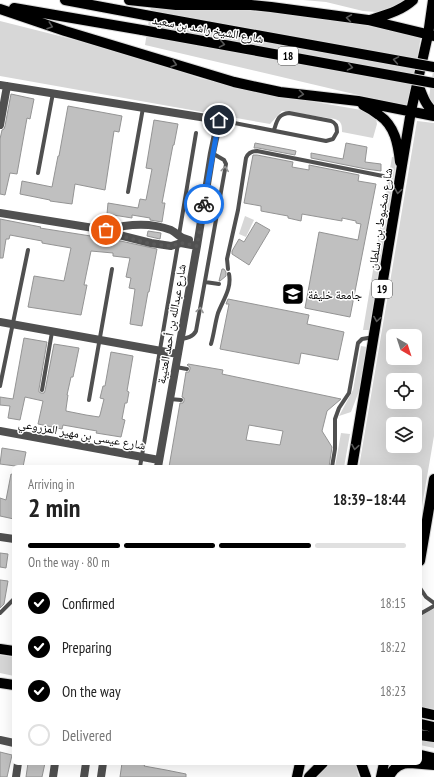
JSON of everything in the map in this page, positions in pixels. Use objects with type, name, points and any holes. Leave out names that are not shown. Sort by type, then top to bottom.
[{"type":"main road","name":"شارع الشيخ راشد بن سعيد","points":[[65,0],[434,67]]},
{"type":"main road","points":[[129,0],[176,5],[251,5],[368,20],[431,36]]},
{"type":"main road","points":[[368,20],[400,9],[413,0]]},
{"type":"main road","name":"شارع شخبوط بن سلطان","points":[[352,465],[411,111],[423,58],[431,36],[433,0]]},
{"type":"main road","name":"شارع الشيخ راشد بن سعيد","points":[[0,7],[142,30],[434,82]]},
{"type":"main road","points":[[0,7],[65,31],[234,82],[280,92],[358,101],[434,116]]},
{"type":"main road","points":[[423,58],[434,44]]},
{"type":"main road","points":[[418,84],[425,102],[434,112]]},
{"type":"main road","points":[[358,101],[380,115],[390,126],[398,146],[401,173]]},
{"type":"main road","points":[[422,549],[434,479]]},
{"type":"main road","points":[[0,649],[12,651]]},
{"type":"main road","points":[[422,712],[434,715]]},
{"type":"main road","points":[[422,724],[434,727]]},
{"type":"main road","points":[[422,734],[434,737]]},
{"type":"main road","points":[[422,755],[434,758]]},
{"type":"main road","points":[[422,764],[434,765]]},
{"type":"main road","points":[[310,777],[321,765]]},
{"type":"main road","points":[[362,765],[366,777]]},
{"type":"main road","points":[[381,777],[384,765]]},
{"type":"main road","points":[[389,777],[393,770],[401,765]]},
{"type":"street","points":[[0,125],[4,86],[219,120]]},
{"type":"street","name":"شارع عبدالله بن أحمد العتيبة","points":[[158,463],[219,120]]},
{"type":"street","points":[[0,213],[106,230],[114,234],[151,244],[171,246],[179,240],[184,239],[198,244]]},
{"type":"street","points":[[106,230],[120,226],[146,225],[174,232],[179,240]]},
{"type":"street","points":[[0,322],[178,354]]},
{"type":"street","name":"شارع عيسى بن مهير المزروعي","points":[[0,431],[142,457],[158,463]]},
{"type":"street","points":[[0,537],[12,539]]},
{"type":"street","points":[[0,740],[12,742]]},
{"type":"street","points":[[16,777],[18,765]]},
{"type":"street","points":[[52,777],[55,765]]},
{"type":"street","points":[[84,777],[86,765]]},
{"type":"street","points":[[101,777],[104,765]]},
{"type":"lane","points":[[38,173],[53,94]]},
{"type":"lane","points":[[128,192],[143,108]]},
{"type":"lane","points":[[219,120],[326,141],[333,139],[337,132],[334,122],[289,114],[279,117],[274,130]]},
{"type":"lane","points":[[140,465],[196,133]]},
{"type":"lane","points":[[212,344],[217,316],[229,286],[230,279],[227,259],[238,210],[247,155],[253,151],[257,151],[382,176]]},
{"type":"lane","points":[[181,340],[191,336],[196,331],[226,164],[224,160],[212,153]]},
{"type":"lane","points":[[0,386],[28,250]]},
{"type":"lane","points":[[89,400],[112,269]]},
{"type":"lane","points":[[205,282],[219,284]]},
{"type":"lane","points":[[224,285],[229,286]]},
{"type":"lane","points":[[42,390],[52,332]]},
{"type":"lane","points":[[332,465],[335,449],[335,419],[339,408],[348,393],[358,343],[362,339],[374,337]]},
{"type":"lane","points":[[176,367],[187,370]]},
{"type":"lane","points":[[170,399],[181,400]]},
{"type":"lane","points":[[422,591],[426,598],[434,605],[422,613]]},
{"type":"lane","points":[[0,613],[12,601]]},
{"type":"shaded area","points":[[303,0],[408,0],[386,11],[376,12],[363,11],[326,2]]},
{"type":"shaded area","points":[[151,7],[284,13],[353,23],[421,36],[409,107],[145,45]]},
{"type":"shaded area","points":[[0,21],[143,57],[199,78],[270,94],[367,111],[376,118],[377,124],[373,138],[342,132],[340,122],[335,119],[282,111],[270,124],[0,76]]},
{"type":"shaded area","points":[[434,65],[434,104],[430,102],[429,97]]},
{"type":"shaded area","points":[[417,121],[434,123],[434,436],[422,506],[422,465],[359,465]]},
{"type":"shaded area","points":[[392,157],[397,157],[369,330],[363,330]]},
{"type":"shaded area","points":[[245,216],[254,220],[246,237],[239,234]]},
{"type":"shaded area","points":[[361,346],[367,347],[359,391],[351,412],[339,416],[353,390]]},
{"type":"shaded area","points":[[341,433],[350,434],[344,465],[335,465]]},
{"type":"shaded area","points":[[434,609],[434,709],[422,706],[422,615]]},
{"type":"shaded area","points":[[0,655],[12,657],[12,676],[0,673]]},
{"type":"shaded area","points":[[422,735],[434,738],[434,748],[422,745]]},
{"type":"shaded area","points":[[326,765],[356,765],[359,777],[316,777]]},
{"type":"building","points":[[11,94],[34,99],[30,119],[27,118],[17,174],[10,173],[5,195],[0,194],[0,139],[2,130],[5,126]]},
{"type":"building","points":[[68,106],[122,116],[119,132],[114,131],[105,190],[75,184],[72,204],[50,201],[20,194],[22,181],[52,187]]},
{"type":"building","points":[[154,120],[178,124],[162,203],[165,203],[162,222],[132,215],[132,218],[107,214],[108,203],[138,208],[140,199],[146,200],[152,169],[146,168]]},
{"type":"building","points":[[255,143],[296,151],[295,155],[254,148]]},
{"type":"building","points":[[346,143],[367,147],[365,162],[381,164],[381,171],[311,158],[311,153],[343,159]]},
{"type":"building","points":[[253,155],[293,162],[292,167],[309,170],[309,165],[359,175],[358,181],[376,184],[350,317],[305,308],[319,232],[358,240],[361,224],[356,223],[356,221],[342,218],[342,221],[302,214],[301,221],[288,218],[288,216],[261,211],[261,206],[244,203]]},
{"type":"building","points":[[0,219],[41,227],[40,228],[116,240],[157,249],[142,326],[130,324],[135,289],[129,288],[131,278],[126,277],[130,258],[113,256],[113,253],[91,251],[84,285],[87,285],[81,315],[28,307],[34,276],[64,281],[71,248],[10,235],[9,239],[6,239],[3,258],[0,258]]},
{"type":"building","points":[[256,222],[270,230],[249,265],[232,254],[232,251],[239,239],[244,242]]},
{"type":"building","points":[[148,231],[161,233],[160,239],[147,236]]},
{"type":"building","points":[[222,269],[226,272],[226,276],[219,281]]},
{"type":"building","points":[[228,299],[309,315],[307,324],[344,332],[338,360],[301,353],[299,364],[220,349],[229,304],[226,304]]},
{"type":"building","points":[[24,338],[47,342],[39,389],[39,392],[41,393],[44,393],[45,391],[54,344],[79,348],[73,377],[71,377],[67,395],[66,411],[86,415],[99,417],[100,415],[104,399],[100,398],[103,386],[105,386],[111,352],[133,356],[127,391],[129,392],[122,419],[125,420],[121,437],[63,425],[62,429],[38,424],[43,401],[25,397],[20,420],[8,418],[10,406],[0,405],[0,397],[13,399]]},
{"type":"building","points":[[188,364],[223,370],[222,374],[341,399],[327,411],[322,431],[332,447],[329,465],[169,465],[180,403],[183,403],[184,401],[184,398],[182,397],[186,372],[189,372],[190,367],[187,365]],"holes":[[[249,425],[283,431],[280,445],[246,440]]]},
{"type":"building","points":[[2,448],[26,452],[23,465],[0,464]]},
{"type":"building","points":[[11,474],[12,519],[0,516],[0,498],[6,500]]},
{"type":"building","points":[[0,553],[8,554],[6,568],[0,567]]},
{"type":"building","points":[[0,580],[8,581],[4,604],[0,608]]},
{"type":"building","points":[[0,752],[12,755],[7,777],[0,777]]},
{"type":"building","points":[[28,765],[45,765],[42,777],[26,777]]},
{"type":"building","points":[[122,765],[145,765],[144,766],[186,774],[186,777],[120,777]]},
{"type":"way so far","points":[[106,230],[114,234],[151,244],[171,246],[181,243],[197,246],[204,204]]},
{"type":"place","name":"جامعة خليفة","points":[[293,294]]},
{"type":"route","points":[[204,204],[219,120]]}]
